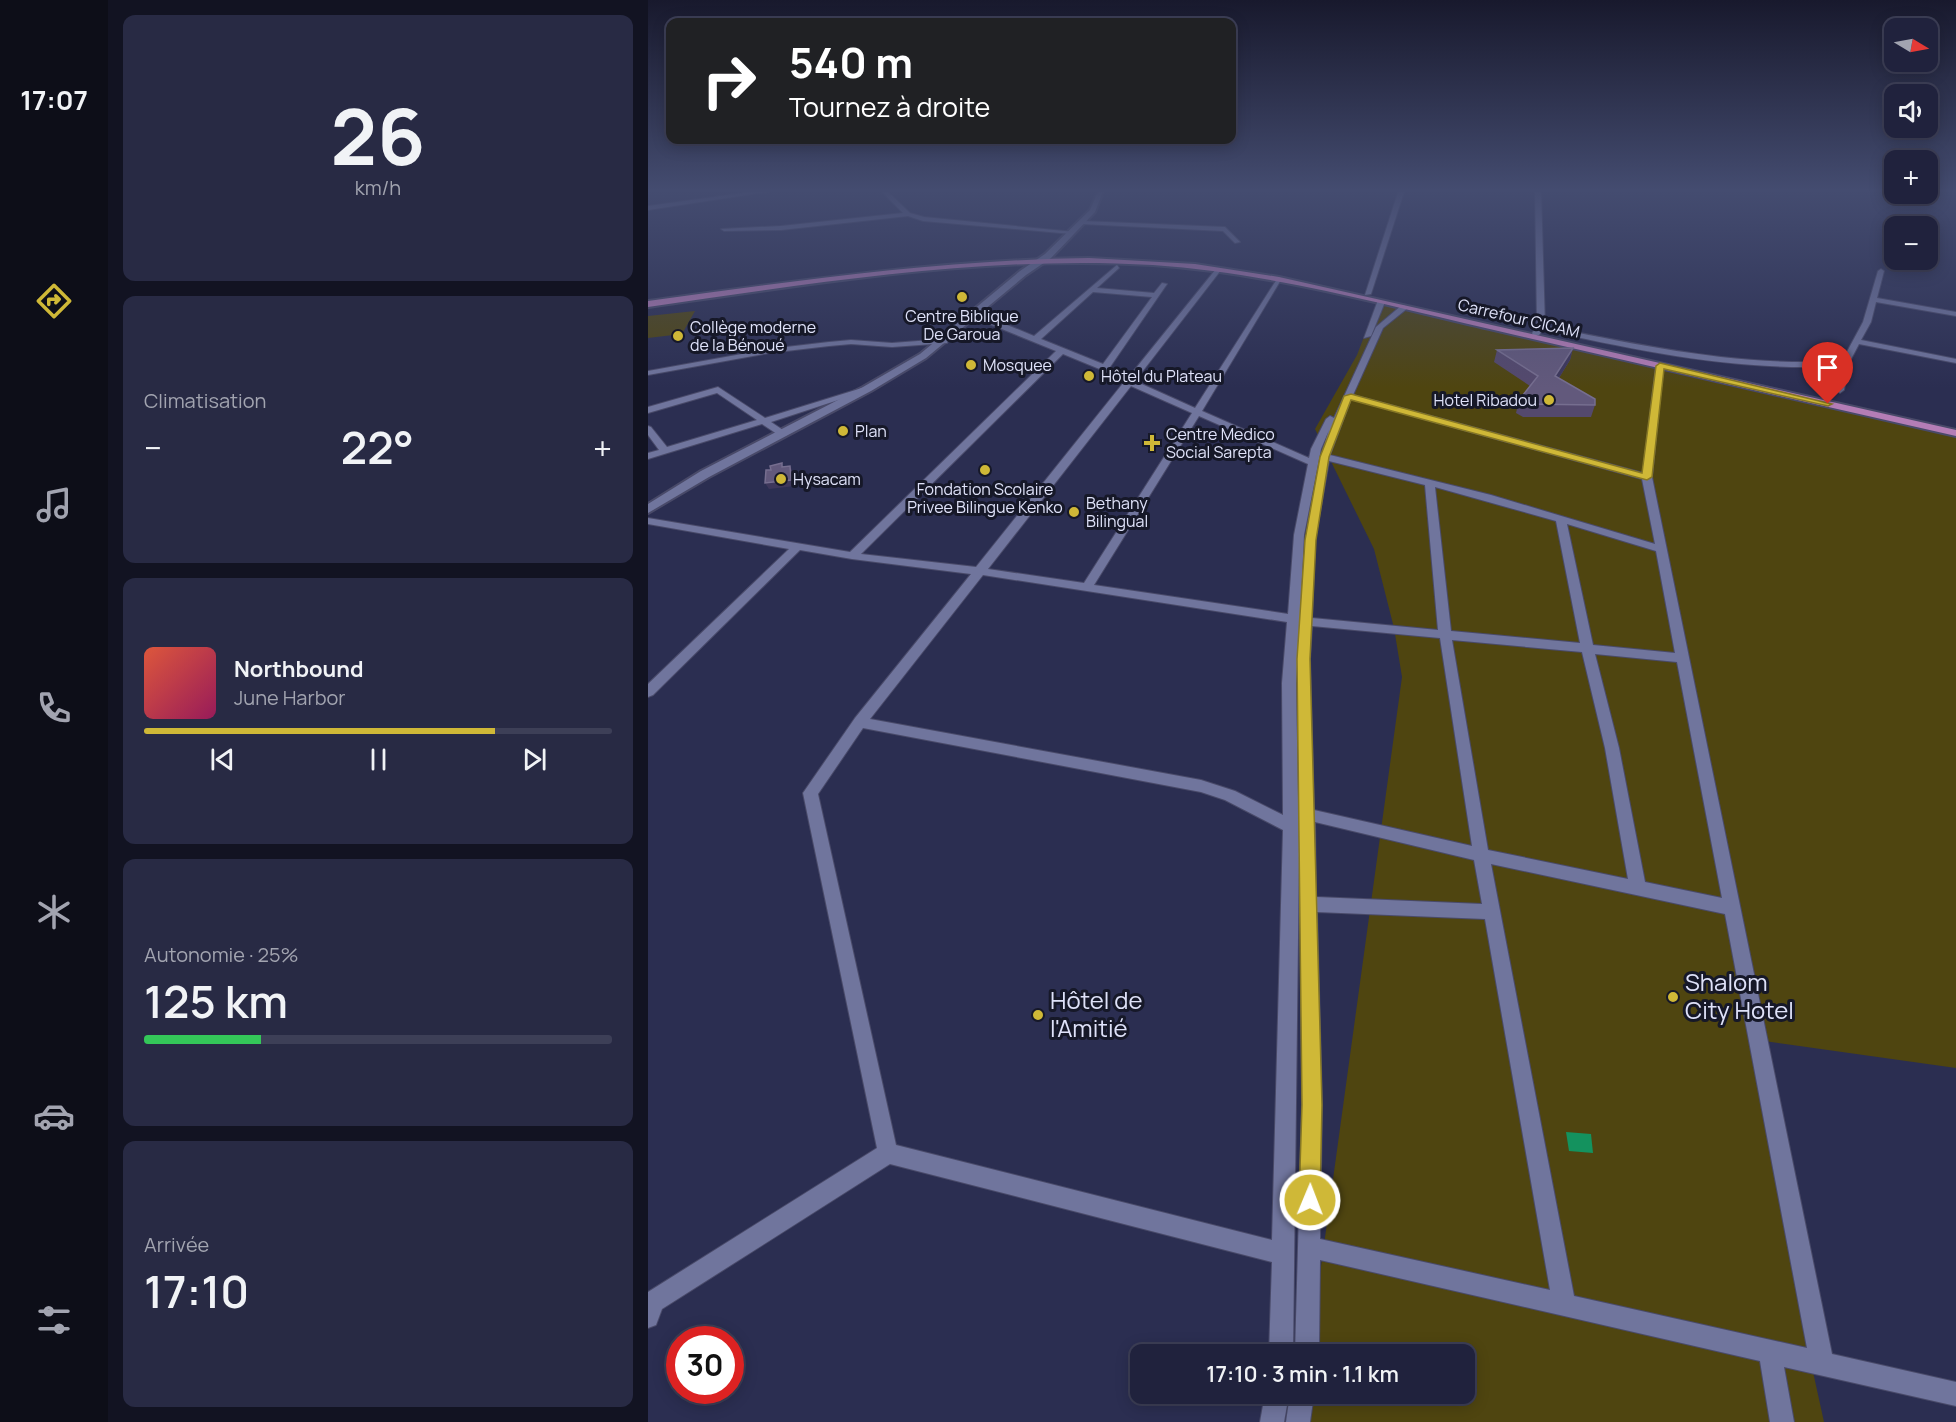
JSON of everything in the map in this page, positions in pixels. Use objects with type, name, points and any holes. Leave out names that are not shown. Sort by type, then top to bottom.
[{"type":"main road","points":[[648,302],[1035,255]]},
{"type":"main road","points":[[1056,255],[1163,260],[1230,267],[1289,277],[1539,330],[1956,426]]},
{"type":"main road","name":"Carrefour CICAM","points":[[1063,255],[1156,263],[1280,279],[1956,433]]},
{"type":"street","points":[[648,509],[705,474],[901,370],[944,341],[1045,255]]},
{"type":"street","points":[[1367,294],[1380,255]]},
{"type":"street","points":[[1538,255],[1539,330],[1739,362],[1776,365],[1845,363]]},
{"type":"street","points":[[1036,339],[1117,267]]},
{"type":"street","points":[[888,1153],[810,793],[860,722],[1218,270]]},
{"type":"street","points":[[1840,390],[1845,363],[1867,322],[1881,271]]},
{"type":"street","points":[[1087,586],[1280,279]]},
{"type":"street","points":[[1105,368],[1164,284]]},
{"type":"street","points":[[1091,290],[1157,295]]},
{"type":"street","points":[[1873,299],[1956,315]]},
{"type":"street","points":[[1319,460],[1316,449],[1381,302]]},
{"type":"street","points":[[1307,1344],[1312,1105],[1304,659],[1300,620],[1299,535],[1319,460],[1380,327],[1405,307]]},
{"type":"street","points":[[975,315],[1105,368],[1130,382],[1196,411],[1319,460],[1430,483],[1661,549]]},
{"type":"street","points":[[648,374],[769,351],[829,344],[851,342],[892,345],[944,341]]},
{"type":"street","points":[[1857,341],[1956,361]]},
{"type":"street","points":[[852,556],[1062,350]]},
{"type":"street","points":[[1660,366],[1647,477],[1822,1364]]},
{"type":"street","points":[[648,410],[718,390],[783,434]]},
{"type":"street","points":[[648,456],[761,420],[867,390]]},
{"type":"street","points":[[1348,396],[1647,477]]},
{"type":"street","points":[[648,429],[665,451]]},
{"type":"street","points":[[1430,483],[1445,634],[1481,855],[1564,1305]]},
{"type":"street","points":[[1561,519],[1587,648],[1612,748],[1638,887]]},
{"type":"street","points":[[648,521],[852,556],[979,570],[1300,620],[1683,658]]},
{"type":"street","points":[[648,692],[797,547]]},
{"type":"street","points":[[1281,1344],[1291,827],[1289,683],[1300,620]]},
{"type":"street","points":[[860,722],[1201,786],[1230,795],[1291,827]]},
{"type":"street","points":[[1306,814],[1481,855],[1732,908]]},
{"type":"street","points":[[1308,904],[1491,912]]},
{"type":"street","points":[[650,1308],[888,1153],[1283,1254]]},
{"type":"street","points":[[1309,1247],[1956,1394]]},
{"type":"street","points":[[1770,1352],[1782,1422]]},
{"type":"street","points":[[1272,1422],[1275,1404]]},
{"type":"street","points":[[1298,1422],[1301,1404]]},
{"type":"shaded area","points":[[1378,300],[1956,431],[1956,1068],[1757,1040],[1808,1349],[1824,1422],[1300,1422],[1303,1404],[1475,1404],[1475,1344],[1310,1344],[1402,677],[1394,628],[1374,549],[1315,429],[1357,355]]},
{"type":"shaded area","points":[[695,311],[682,334],[648,338],[648,316]]},
{"type":"shaded area","points":[[1566,1132],[1591,1134],[1593,1153],[1569,1151]]},
{"type":"building","points":[[1573,348],[1555,376],[1595,399],[1595,405],[1526,404],[1519,400],[1538,376],[1497,350]]},
{"type":"building","points":[[782,463],[782,467],[790,466],[791,480],[765,483],[766,470],[771,470],[770,466]]},
{"type":"place","name":"Centre Biblique De Garoua","points":[[962,297]]},
{"type":"place","name":"Collège moderne de la Bénoué","points":[[678,336]]},
{"type":"place","name":"Mosquee","points":[[971,365]]},
{"type":"place","name":"Hôtel du Plateau","points":[[1089,376]]},
{"type":"place","name":"Hotel Ribadou","points":[[1549,400]]},
{"type":"place","name":"Plan","points":[[843,431]]},
{"type":"place","name":"Centre Medico Social Sarepta","points":[[1152,443]]},
{"type":"place","name":"Fondation Scolaire Privee Bilingue Kenko","points":[[985,470]]},
{"type":"place","name":"Hysacam","points":[[781,479]]},
{"type":"place","name":"Bethany Bilingual","points":[[1074,512]]},
{"type":"place","name":"Shalom City Hotel","points":[[1673,997]]},
{"type":"place","name":"Hôtel de l'Amitié","points":[[1038,1015]]},
{"type":"route","points":[[1310,1200],[1312,1105],[1304,659],[1310,540],[1324,457],[1348,396],[1647,477],[1660,366],[1828,404]]}]
